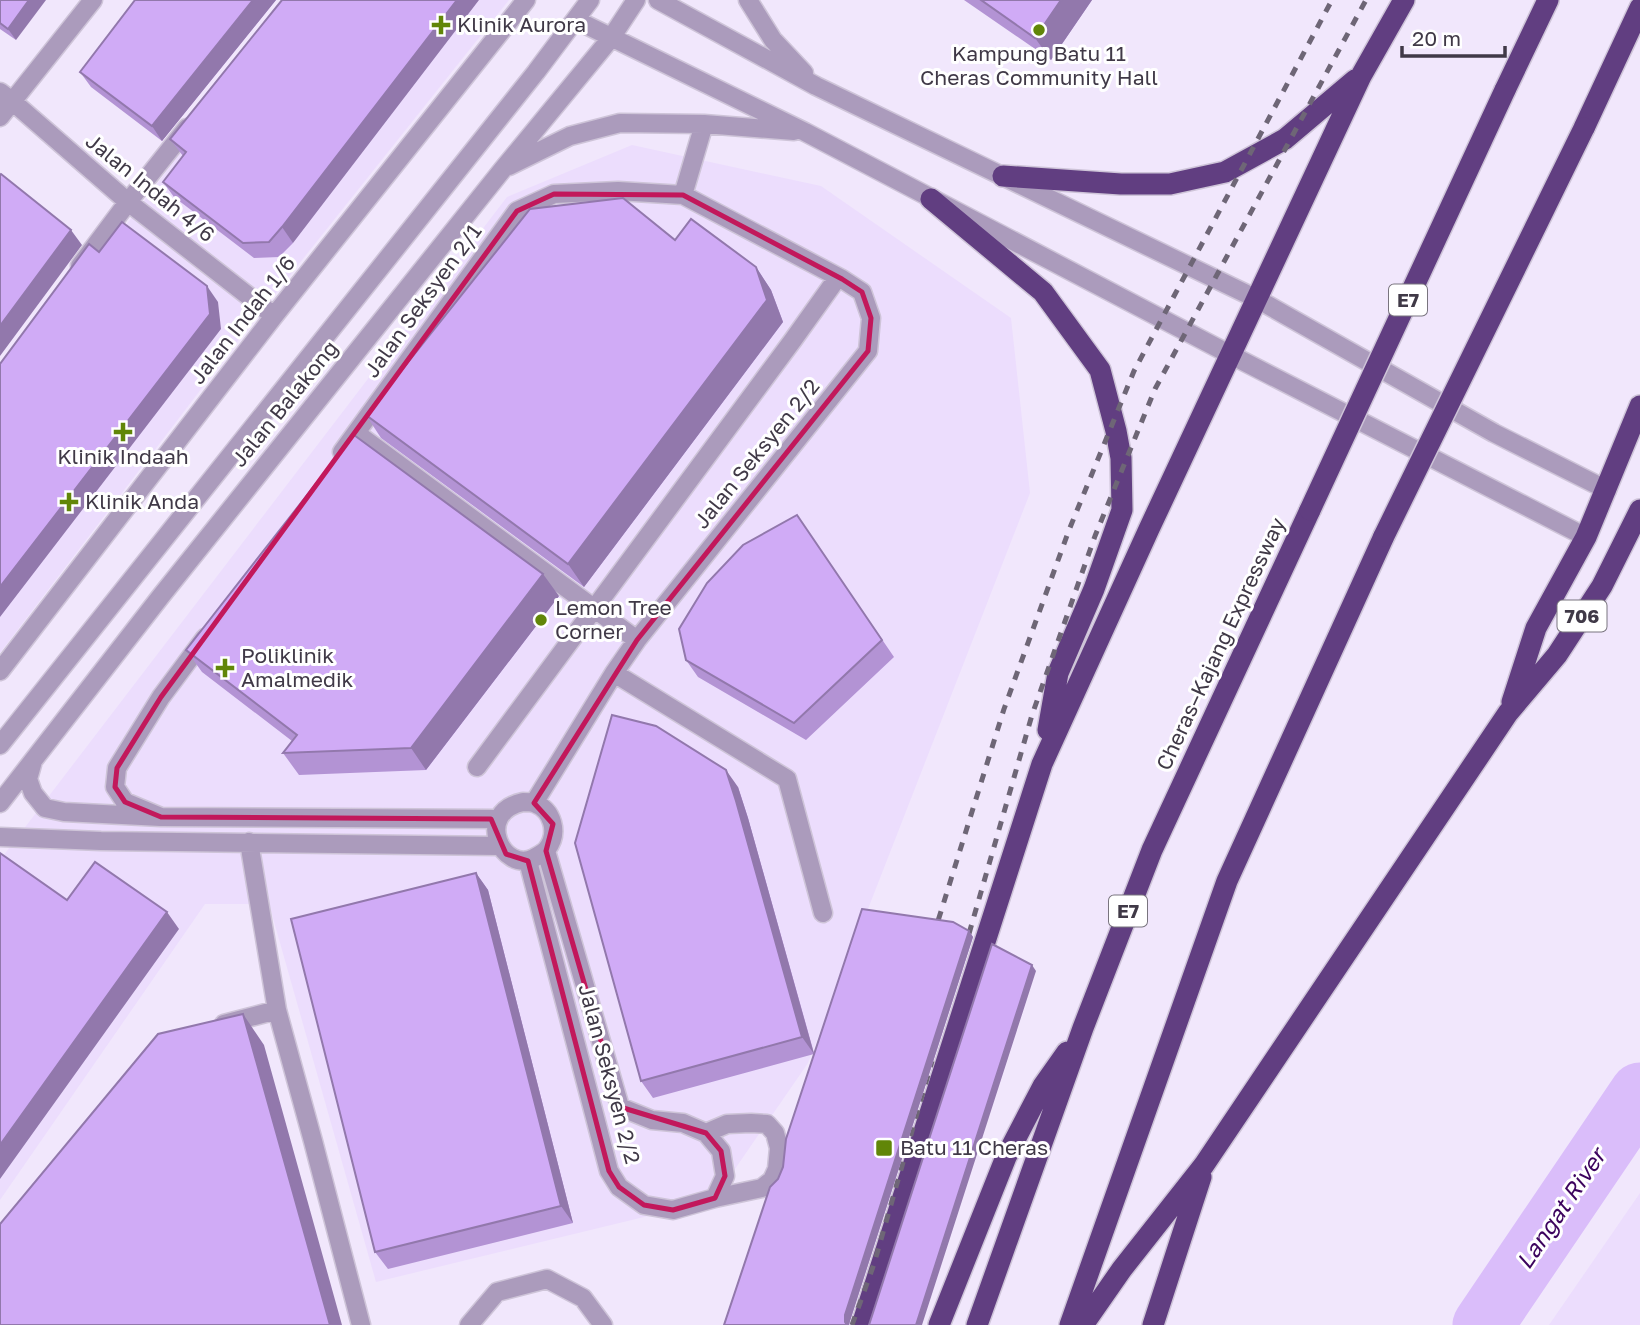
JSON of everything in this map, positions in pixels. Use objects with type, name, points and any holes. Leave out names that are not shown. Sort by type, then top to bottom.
[{"type":"highway","points":[[862,1325],[1042,764],[1143,541],[1361,76],[1404,0]]},
{"type":"highway","name":"Cheras–Kajang Expressway","points":[[977,1325],[1083,1028],[1152,850],[1548,0]]},
{"type":"highway","points":[[1070,1325],[1227,881],[1384,536],[1640,8]]},
{"type":"highway","points":[[1003,176],[1121,184],[1170,184],[1226,172],[1285,139],[1361,76]]},
{"type":"highway","points":[[931,199],[1043,292],[1100,370],[1116,431],[1121,458],[1122,510],[1094,589],[1058,673],[1042,764]]},
{"type":"highway","points":[[1083,1325],[1122,1269],[1204,1165],[1508,713],[1536,628],[1586,537],[1640,406]]},
{"type":"highway","name":"706","points":[[1508,713],[1557,655],[1602,586],[1640,510]]},
{"type":"highway","points":[[939,1325],[1006,1157],[1043,1086],[1083,1028]]},
{"type":"highway","points":[[1153,1325],[1204,1165]]},
{"type":"street","points":[[0,117],[6,97],[93,0]]},
{"type":"street","name":"Jalan Indah 1/6","points":[[0,671],[274,316],[526,0]]},
{"type":"street","name":"Jalan Balakong","points":[[2,738],[527,83],[590,0]]},
{"type":"street","points":[[611,38],[636,0]]},
{"type":"street","points":[[658,0],[816,86],[1257,299],[1494,433],[1607,490]]},
{"type":"street","points":[[748,0],[773,40],[816,86]]},
{"type":"street","points":[[576,20],[805,132],[1586,537]]},
{"type":"street","name":"Jalan Balakong","points":[[0,803],[161,596],[502,169],[611,38]]},
{"type":"street","name":"Jalan Indah 4/6","points":[[6,97],[128,202],[274,316]]},
{"type":"street","points":[[72,278],[128,202],[197,117]]},
{"type":"street","points":[[502,169],[570,135],[620,122],[704,124],[805,132]]},
{"type":"street","points":[[683,195],[704,124]]},
{"type":"street","name":"Jalan Seksyen 2/1","points":[[331,466],[517,211],[554,194],[618,191],[683,195]]},
{"type":"street","name":"Jalan Seksyen 2/2","points":[[534,803],[637,639],[868,351],[871,318],[862,292],[838,276],[683,195]]},
{"type":"street","points":[[477,767],[838,276]]},
{"type":"street","points":[[356,433],[637,639]]},
{"type":"street","points":[[161,817],[125,802],[116,787],[117,768],[161,697],[218,620]]},
{"type":"street","points":[[614,673],[787,779],[823,913]]},
{"type":"street","points":[[33,761],[28,779],[33,793],[45,808],[64,812],[161,817],[498,819]]},
{"type":"street","points":[[534,803],[546,811],[553,824],[553,839],[546,851],[528,861],[519,860],[500,846],[495,830],[498,819],[513,804],[534,803]]},
{"type":"street","points":[[0,837],[101,841],[500,846]]},
{"type":"street","points":[[249,842],[276,1010],[361,1325]]},
{"type":"street","name":"Jalan Seksyen 2/2","points":[[528,861],[609,1171],[619,1186],[644,1205],[673,1210],[762,1188],[772,1180],[777,1169],[779,1148],[775,1133],[767,1124],[727,1124],[706,1133],[683,1122],[652,1120],[620,1107],[546,851]]},
{"type":"street","points":[[214,1027],[276,1010]]},
{"type":"street","points":[[706,1133],[720,1151],[724,1176],[715,1198]]},
{"type":"street","points":[[469,1325],[497,1292],[547,1279],[583,1298],[603,1325]]},
{"type":"highlighted area","points":[[554,194],[683,195],[862,292],[871,318],[868,351],[637,640],[534,803],[553,824],[546,851],[620,1107],[706,1133],[721,1151],[725,1176],[715,1198],[673,1210],[644,1205],[619,1187],[609,1171],[528,861],[506,854],[491,819],[161,817],[125,802],[115,787],[117,768],[161,697],[517,211]]},
{"type":"shaded area","points":[[301,0],[509,0],[240,338],[0,653],[0,393],[220,100]]},
{"type":"shaded area","points":[[632,145],[821,186],[1011,318],[1030,493],[808,1063],[715,1198],[376,1282],[269,904],[205,904],[0,1200],[0,860],[507,197]]},
{"type":"shaded area","points":[[1640,1193],[1640,1325],[1549,1325]]},
{"type":"building","points":[[0,0],[29,0],[8,29],[0,23]]},
{"type":"building","points":[[135,0],[253,0],[152,126],[80,72]]},
{"type":"building","points":[[282,0],[457,0],[269,242],[243,243],[163,182],[186,152],[170,139]]},
{"type":"building","points":[[981,0],[1061,0],[1035,38]]},
{"type":"building","points":[[0,175],[71,230],[0,326]]},
{"type":"building","points":[[623,198],[675,240],[691,219],[756,267],[767,300],[568,564],[366,415],[530,209]]},
{"type":"building","points":[[122,222],[207,286],[210,314],[0,587],[0,364],[89,244],[99,252]]},
{"type":"building","points":[[354,435],[543,574],[411,748],[283,753],[297,735],[186,650]]},
{"type":"building","points":[[797,515],[882,640],[794,723],[686,660],[679,629],[707,583],[743,545]]},
{"type":"building","points":[[612,715],[656,726],[726,770],[802,1037],[641,1081],[575,843]]},
{"type":"building","points":[[0,853],[67,900],[95,862],[167,912],[0,1145]]},
{"type":"building","points":[[476,873],[561,1206],[375,1252],[291,919]]},
{"type":"building","points":[[862,909],[953,922],[969,931],[845,1315],[847,1325],[724,1325],[770,1187],[778,1179],[783,1167],[786,1139]]},
{"type":"building","points":[[992,944],[1032,965],[916,1325],[869,1325]]},
{"type":"building","points":[[243,1014],[330,1325],[0,1325],[0,1224],[158,1034]]},
{"type":"waterway","name":"Langat River","points":[[1483,1325],[1640,1093]]},
{"type":"railway","points":[[933,937],[1004,709],[1069,530],[1134,371],[1332,0]]},
{"type":"railway","points":[[964,951],[1032,715],[1095,536],[1155,389],[1366,0]]},
{"type":"railway","points":[[852,1325],[874,1264],[932,1061]]},
{"type":"place","name":"Klinik Aurora","points":[[441,25]]},
{"type":"place","name":"Kampung Batu 11 Cheras Community Hall","points":[[1039,30]]},
{"type":"place","name":"Klinik Indaah","points":[[123,432]]},
{"type":"place","name":"Klinik Anda","points":[[69,502]]},
{"type":"place","name":"Lemon Tree Corner","points":[[541,620]]},
{"type":"place","name":"Poliklinik Amalmedik","points":[[225,668]]},
{"type":"place","name":"Batu 11 Cheras","points":[[884,1148]]}]
